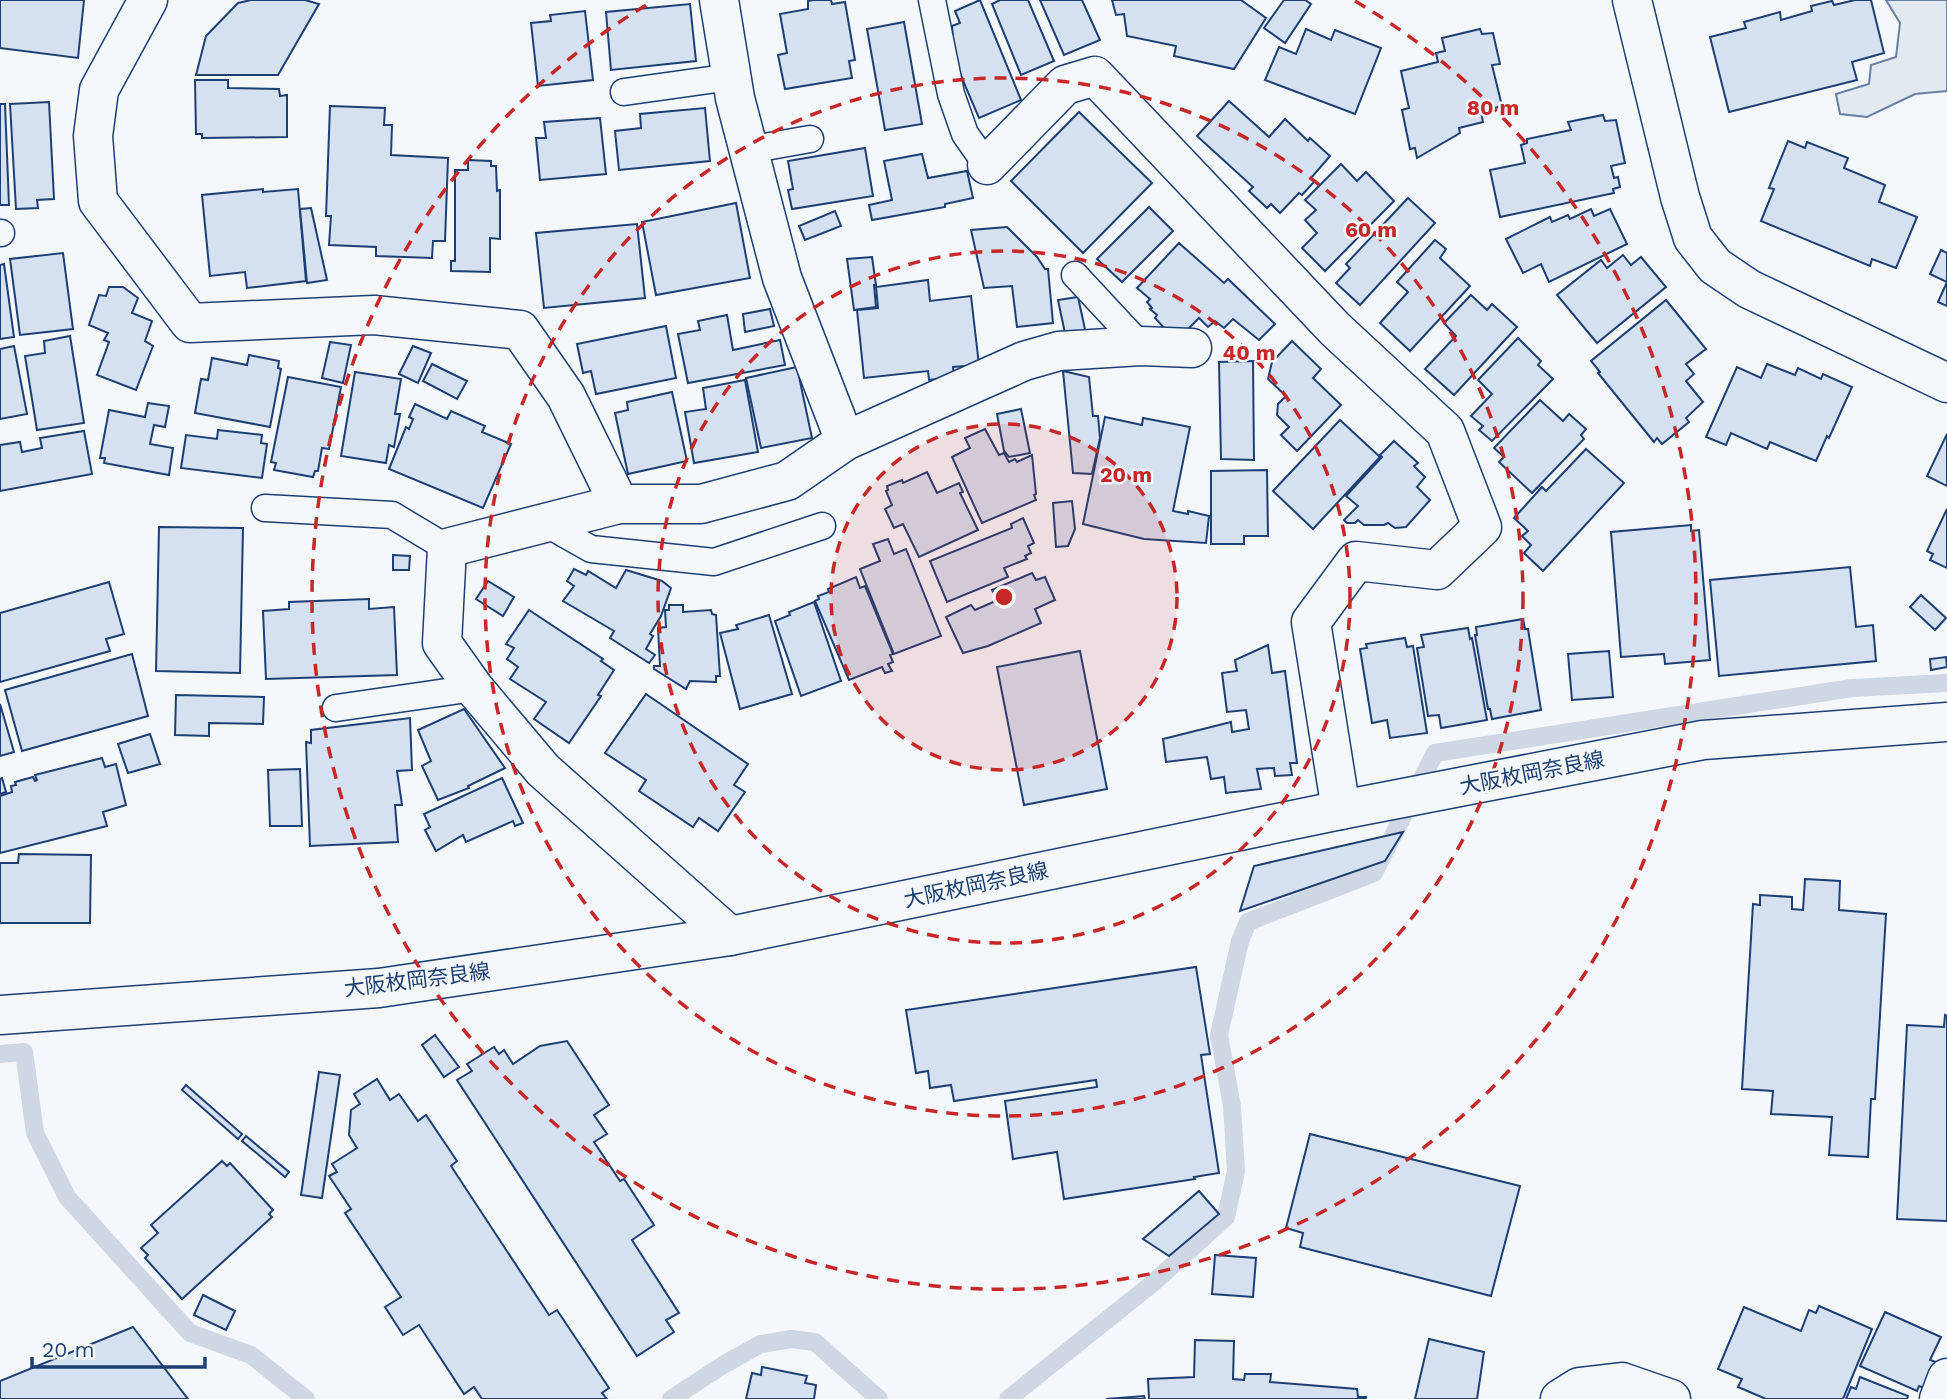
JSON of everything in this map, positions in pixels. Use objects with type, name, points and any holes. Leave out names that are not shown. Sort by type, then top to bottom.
[{"type":"street","points":[[148,0],[99,90],[93,136],[98,201],[190,323],[374,315],[520,330],[566,396],[619,504]]},
{"type":"street","points":[[719,0],[748,150],[782,278],[845,441]]},
{"type":"street","points":[[1632,0],[1680,197],[1693,238],[1715,266],[1749,289],[1947,383]]},
{"type":"street","points":[[987,165],[1065,85],[1095,76],[1335,329],[1445,431],[1482,527],[1437,570],[1356,561],[1311,622],[1341,810]]},
{"type":"street","points":[[730,936],[543,770],[474,688],[442,643],[447,548],[619,504],[701,504],[786,481],[845,441],[1024,361],[1059,351],[1141,346],[1192,348]]},
{"type":"street","name":"大阪枚岡奈良線","points":[[0,1015],[379,988],[730,936],[1341,810],[1703,740],[1947,722]]},
{"type":"street","points":[[1939,1399],[1947,1378]]},
{"type":"street","points":[[1560,1399],[1579,1387],[1622,1382],[1671,1399]]},
{"type":"lane","points":[[932,0],[951,94],[965,134],[987,165]]},
{"type":"lane","points":[[624,92],[732,77]]},
{"type":"lane","points":[[748,150],[810,139]]},
{"type":"lane","points":[[1075,275],[1141,346]]},
{"type":"lane","points":[[265,508],[392,515],[447,548]]},
{"type":"lane","points":[[545,523],[591,549],[714,562],[822,526]]},
{"type":"lane","points":[[337,708],[474,688]]},
{"type":"shaded area","points":[[1886,0],[1947,0],[1947,91],[1915,94],[1867,117],[1840,114],[1836,94],[1869,84],[1871,65],[1896,57],[1900,23]]},
{"type":"building","points":[[0,0],[84,0],[78,58],[0,48]]},
{"type":"building","points":[[251,0],[305,0],[319,4],[278,75],[196,75],[206,36],[238,3]]},
{"type":"building","points":[[831,0],[832,4],[845,2],[855,60],[849,61],[852,78],[785,89],[778,55],[787,53],[780,14],[808,9],[808,1]]},
{"type":"building","points":[[980,0],[1021,100],[979,118],[955,62],[952,26],[960,23],[955,11]]},
{"type":"building","points":[[1000,0],[1028,0],[1054,61],[1021,75],[992,4]]},
{"type":"building","points":[[1040,0],[1082,0],[1100,40],[1064,55]]},
{"type":"building","points":[[1112,0],[1241,0],[1266,18],[1234,69],[1174,56],[1176,46],[1127,36],[1124,14],[1116,15]]},
{"type":"building","points":[[1284,0],[1305,0],[1311,4],[1285,43],[1264,28]]},
{"type":"building","points":[[1855,0],[1871,0],[1884,53],[1852,62],[1857,80],[1729,112],[1710,37],[1746,28],[1744,22],[1780,12],[1781,20],[1812,11],[1811,6],[1832,1],[1834,5]]},
{"type":"building","points":[[690,4],[696,61],[611,70],[606,12]]},
{"type":"building","points":[[585,11],[593,80],[538,86],[531,23],[551,21],[550,15]]},
{"type":"building","points":[[904,22],[922,124],[885,130],[867,29]]},
{"type":"building","points":[[1306,29],[1331,40],[1335,30],[1381,48],[1355,114],[1265,80],[1279,47],[1296,54]]},
{"type":"building","points":[[1480,29],[1482,34],[1493,33],[1500,64],[1492,65],[1502,106],[1481,112],[1483,122],[1459,128],[1460,133],[1417,158],[1415,148],[1410,149],[1402,110],[1409,108],[1401,71],[1438,62],[1436,53],[1445,51],[1442,38]]},
{"type":"building","points":[[195,80],[228,80],[228,88],[279,89],[280,96],[287,95],[287,137],[202,138],[202,134],[196,134]]},
{"type":"building","points":[[1229,101],[1269,137],[1285,119],[1308,141],[1310,138],[1330,156],[1311,178],[1315,181],[1280,213],[1271,204],[1267,208],[1249,191],[1253,187],[1197,136]]},
{"type":"building","points":[[49,102],[54,199],[37,200],[38,208],[16,209],[10,104]]},
{"type":"building","points":[[0,104],[5,104],[9,205],[0,205]]},
{"type":"building","points":[[330,106],[385,108],[384,125],[392,125],[391,155],[448,158],[445,241],[433,241],[432,258],[376,256],[376,247],[329,245],[331,216],[326,216]]},
{"type":"building","points":[[705,108],[710,161],[619,170],[615,131],[641,128],[640,114]]},
{"type":"building","points":[[1079,112],[1152,183],[1083,253],[1011,181]]},
{"type":"building","points":[[1603,115],[1605,121],[1616,120],[1625,163],[1611,166],[1614,178],[1618,177],[1620,187],[1613,189],[1614,193],[1500,217],[1490,170],[1525,163],[1521,145],[1527,143],[1527,139],[1571,130],[1568,122]]},
{"type":"building","points":[[600,118],[606,174],[540,180],[536,138],[546,138],[544,122]]},
{"type":"building","points":[[1788,141],[1805,148],[1807,142],[1848,158],[1844,168],[1885,185],[1879,202],[1917,217],[1896,268],[1872,259],[1870,266],[1761,221],[1774,189],[1769,188]]},
{"type":"building","points":[[865,148],[873,196],[792,209],[788,190],[793,189],[788,161]]},
{"type":"building","points":[[922,154],[928,178],[967,171],[973,198],[945,204],[945,207],[872,220],[869,205],[892,200],[884,161]]},
{"type":"building","points":[[468,160],[491,161],[491,166],[496,166],[497,191],[500,190],[500,239],[490,238],[490,272],[451,271],[451,261],[455,261],[455,170],[468,170]]},
{"type":"building","points":[[1341,164],[1357,181],[1366,172],[1394,201],[1325,271],[1302,248],[1317,233],[1305,220],[1316,210],[1305,200]]},
{"type":"building","points":[[263,189],[263,192],[298,189],[306,281],[247,288],[245,272],[210,276],[202,195]]},
{"type":"building","points":[[1408,198],[1435,223],[1360,305],[1336,283],[1350,268],[1346,264]]},
{"type":"building","points":[[736,203],[750,278],[656,295],[642,222]]},
{"type":"building","points":[[1149,207],[1173,231],[1122,282],[1097,259]]},
{"type":"building","points":[[311,208],[327,280],[307,283],[300,209]]},
{"type":"building","points":[[1591,209],[1594,216],[1610,209],[1627,244],[1549,282],[1541,264],[1523,273],[1506,239],[1550,217],[1552,222],[1568,215],[1570,219]]},
{"type":"building","points":[[835,211],[841,226],[805,240],[799,226]]},
{"type":"building","points":[[637,224],[645,298],[544,308],[536,233]]},
{"type":"building","points":[[1007,227],[1037,257],[1045,269],[1048,269],[1053,323],[1017,327],[1012,286],[984,288],[971,230]]},
{"type":"building","points":[[1435,240],[1446,249],[1440,258],[1470,286],[1410,351],[1380,323],[1408,292],[1397,282]]},
{"type":"building","points":[[1179,243],[1224,283],[1228,279],[1275,324],[1259,340],[1233,319],[1224,328],[1215,321],[1208,327],[1199,318],[1187,330],[1165,329],[1155,318],[1157,315],[1147,302],[1150,299],[1137,288]]},
{"type":"building","points":[[1941,250],[1947,253],[1947,282],[1930,274]]},
{"type":"building","points":[[63,253],[73,329],[20,335],[10,259]]},
{"type":"building","points":[[1623,255],[1631,265],[1641,257],[1666,287],[1597,343],[1557,295],[1601,260],[1607,268]]},
{"type":"building","points":[[872,257],[876,307],[854,310],[847,259]]},
{"type":"building","points":[[4,264],[14,337],[0,339],[0,265]]},
{"type":"building","points":[[928,280],[930,301],[971,296],[979,365],[953,367],[954,377],[929,380],[928,371],[864,378],[857,310],[878,308],[876,287]]},
{"type":"building","points":[[1947,282],[1947,306],[1938,302]]},
{"type":"building","points":[[109,287],[123,287],[138,298],[132,313],[152,321],[145,341],[153,346],[136,390],[97,375],[109,342],[104,340],[108,333],[89,325],[99,295],[106,296]]},
{"type":"building","points":[[1471,295],[1487,310],[1492,304],[1517,327],[1454,395],[1425,369],[1456,336],[1444,323]]},
{"type":"building","points":[[1078,297],[1086,334],[1066,338],[1058,300]]},
{"type":"building","points":[[1666,300],[1706,349],[1686,364],[1694,374],[1686,381],[1703,402],[1686,418],[1689,422],[1662,444],[1657,438],[1654,442],[1591,361]]},
{"type":"building","points":[[770,309],[774,326],[745,332],[743,314]]},
{"type":"building","points":[[727,315],[733,350],[780,340],[785,365],[688,383],[678,334],[700,330],[698,321]]},
{"type":"building","points":[[666,326],[676,378],[596,394],[591,371],[583,373],[577,344]]},
{"type":"building","points":[[70,336],[84,423],[37,430],[25,356],[45,353],[44,341]]},
{"type":"building","points":[[1518,338],[1541,361],[1538,365],[1553,379],[1492,441],[1479,430],[1483,426],[1471,416],[1492,394],[1478,380]]},
{"type":"building","points":[[1292,341],[1321,369],[1313,378],[1341,405],[1297,451],[1281,435],[1289,427],[1277,415],[1278,404],[1286,396],[1268,379],[1272,362]]},
{"type":"building","points":[[330,342],[351,345],[343,383],[322,378]]},
{"type":"building","points":[[14,346],[27,414],[0,419],[0,349]]},
{"type":"building","points":[[413,346],[431,353],[418,383],[399,374]]},
{"type":"building","points":[[249,355],[279,361],[278,368],[281,369],[270,427],[195,413],[201,379],[208,380],[212,358],[247,365]]},
{"type":"building","points":[[1253,361],[1254,460],[1221,459],[1219,362]]},
{"type":"building","points":[[432,364],[467,381],[457,399],[423,381]]},
{"type":"building","points":[[1767,364],[1795,375],[1798,368],[1821,379],[1823,374],[1852,387],[1816,461],[1770,442],[1767,449],[1731,433],[1726,445],[1706,437],[1737,367],[1761,378]]},
{"type":"building","points":[[797,367],[812,438],[761,448],[746,378]]},
{"type":"building","points":[[1063,371],[1089,377],[1093,416],[1098,416],[1100,438],[1092,474],[1073,473]]},
{"type":"building","points":[[355,372],[401,379],[395,414],[400,414],[394,447],[389,445],[386,463],[341,456]]},
{"type":"building","points":[[288,377],[341,387],[329,449],[322,448],[318,471],[315,471],[313,477],[274,470],[276,463],[271,462]]},
{"type":"building","points":[[745,380],[758,452],[694,463],[685,412],[706,409],[703,388]]},
{"type":"building","points":[[672,392],[687,461],[628,474],[615,413],[628,410],[627,402]]},
{"type":"building","points":[[1540,400],[1563,421],[1569,414],[1586,429],[1581,435],[1584,439],[1532,493],[1499,462],[1504,457],[1494,448]]},
{"type":"building","points":[[148,403],[169,406],[165,427],[154,425],[150,444],[173,448],[169,475],[104,463],[105,458],[100,458],[109,410],[145,417]]},
{"type":"building","points":[[415,404],[447,419],[451,411],[485,426],[482,432],[511,444],[483,508],[389,469],[406,427],[409,429],[413,419],[409,417]]},
{"type":"building","points":[[1021,409],[1030,453],[1009,457],[1004,451],[997,414]]},
{"type":"building","points":[[1105,417],[1142,425],[1143,418],[1190,427],[1173,511],[1209,516],[1206,543],[1144,539],[1083,524]]},
{"type":"building","points":[[1340,420],[1380,457],[1313,529],[1273,491]]},
{"type":"building","points":[[985,429],[999,455],[1004,453],[1009,462],[1015,459],[1017,462],[1032,455],[1036,500],[982,523],[952,457],[970,448],[965,438]]},
{"type":"building","points":[[218,430],[262,435],[261,443],[267,444],[262,478],[181,468],[186,435],[217,439]]},
{"type":"building","points":[[84,431],[92,474],[0,491],[0,445],[20,442],[22,452],[42,448],[40,438]]},
{"type":"building","points":[[1947,434],[1947,486],[1927,476]]},
{"type":"building","points":[[1394,441],[1418,463],[1414,466],[1425,477],[1417,487],[1430,500],[1406,527],[1395,528],[1388,523],[1364,525],[1358,520],[1355,523],[1347,523],[1344,520],[1358,506],[1346,496]]},
{"type":"building","points":[[1586,449],[1624,483],[1543,571],[1524,553],[1531,545],[1522,536],[1528,531],[1514,518],[1542,487],[1546,491]]},
{"type":"building","points":[[1267,470],[1268,536],[1244,536],[1244,544],[1211,544],[1211,471]]},
{"type":"building","points":[[927,472],[937,493],[959,483],[963,492],[960,493],[978,530],[919,557],[903,524],[894,528],[885,509],[892,505],[886,491],[887,486],[902,480],[903,483]]},
{"type":"building","points":[[1072,501],[1075,529],[1068,546],[1056,547],[1053,503]]},
{"type":"building","points":[[1947,509],[1947,568],[1930,560],[1933,554],[1927,551]]},
{"type":"building","points":[[1023,518],[1034,543],[1028,546],[1031,553],[1025,556],[1027,559],[1004,568],[1008,577],[947,602],[930,561],[1012,528],[1011,524]]},
{"type":"building","points":[[1691,525],[1691,531],[1699,530],[1710,660],[1665,664],[1664,654],[1621,657],[1611,532]]},
{"type":"building","points":[[159,527],[243,528],[240,673],[156,671]]},
{"type":"building","points":[[888,539],[894,554],[906,549],[941,636],[894,654],[860,569],[880,561],[873,544]]},
{"type":"building","points":[[393,555],[410,556],[409,570],[393,570]]},
{"type":"building","points":[[1850,567],[1856,627],[1873,625],[1876,661],[1719,676],[1710,580]]},
{"type":"building","points":[[574,569],[586,575],[588,571],[616,588],[626,570],[662,581],[671,588],[661,616],[650,634],[653,636],[646,649],[655,655],[649,663],[610,638],[614,631],[563,601],[574,586],[567,581]]},
{"type":"building","points":[[1032,573],[1036,580],[1045,577],[1055,600],[1035,609],[1041,623],[988,646],[963,653],[946,617],[971,605],[975,610],[998,600],[992,590]]},
{"type":"building","points":[[856,577],[860,588],[865,586],[893,654],[890,655],[893,662],[888,664],[892,671],[885,673],[882,667],[849,680],[815,601],[819,599],[818,596],[829,592],[828,589]]},
{"type":"building","points":[[488,581],[514,597],[503,616],[476,599]]},
{"type":"building","points":[[109,582],[124,634],[106,639],[110,651],[0,682],[0,613]]},
{"type":"building","points":[[1921,595],[1946,618],[1935,630],[1910,607]]},
{"type":"building","points":[[369,599],[369,609],[394,607],[397,675],[266,679],[263,611],[289,609],[289,602]]},
{"type":"building","points":[[814,602],[841,681],[801,696],[775,621]]},
{"type":"building","points":[[669,605],[683,605],[683,612],[711,610],[712,614],[716,615],[720,676],[716,676],[716,682],[690,681],[686,689],[654,669],[654,666],[660,666],[658,628],[666,627],[665,610],[669,610]]},
{"type":"building","points":[[529,610],[603,659],[601,661],[614,670],[598,695],[601,696],[569,743],[534,719],[546,702],[510,679],[518,667],[507,659],[514,648],[506,644]]},
{"type":"building","points":[[769,615],[792,694],[740,709],[720,633],[738,629],[736,625]]},
{"type":"building","points":[[1523,619],[1525,629],[1528,629],[1541,710],[1492,719],[1475,635],[1476,627]]},
{"type":"building","points":[[1468,628],[1487,720],[1441,728],[1439,715],[1428,716],[1417,648],[1424,647],[1421,635]]},
{"type":"building","points":[[1405,638],[1407,647],[1413,646],[1427,733],[1390,738],[1387,720],[1372,723],[1360,649],[1367,648],[1366,644]]},
{"type":"building","points":[[1268,645],[1272,673],[1285,671],[1297,763],[1290,763],[1292,775],[1275,776],[1274,768],[1257,769],[1261,789],[1226,793],[1224,777],[1211,779],[1207,757],[1166,762],[1163,739],[1231,722],[1232,732],[1249,729],[1246,710],[1227,712],[1222,673],[1237,671],[1235,660]]},
{"type":"building","points":[[1080,651],[1107,789],[1024,805],[997,667]]},
{"type":"building","points":[[1609,651],[1613,697],[1572,700],[1568,654]]},
{"type":"building","points":[[132,654],[148,716],[22,751],[5,690]]},
{"type":"building","points":[[1946,657],[1947,667],[1931,670],[1930,659]]},
{"type":"building","points":[[646,694],[748,764],[734,785],[745,792],[718,831],[699,818],[693,827],[639,791],[646,780],[605,753]]},
{"type":"building","points":[[176,695],[264,697],[263,724],[209,723],[209,736],[175,735]]},
{"type":"building","points":[[0,704],[14,752],[0,756]]},
{"type":"building","points":[[464,709],[505,768],[468,786],[469,788],[438,800],[422,766],[431,761],[418,730]]},
{"type":"building","points":[[410,718],[412,770],[397,771],[402,805],[395,805],[398,842],[310,846],[306,742],[311,743],[311,730]]},
{"type":"building","points":[[150,734],[160,764],[128,773],[118,744]]},
{"type":"building","points":[[102,758],[105,767],[116,764],[126,805],[103,812],[107,826],[0,853],[0,796],[12,792],[11,786],[16,785],[15,782],[33,777],[35,781],[35,775]]},
{"type":"building","points":[[300,769],[302,826],[270,826],[268,770]]},
{"type":"building","points":[[2,778],[6,792],[0,794],[0,779]]},
{"type":"building","points":[[502,778],[523,823],[515,826],[513,821],[466,842],[463,835],[436,851],[425,830],[430,827],[424,814]]},
{"type":"building","points":[[1403,832],[1385,861],[1240,911],[1254,866]]},
{"type":"building","points":[[19,854],[91,855],[90,923],[0,923],[0,863],[18,863]]},
{"type":"building","points":[[1805,879],[1840,881],[1839,910],[1886,914],[1875,1099],[1871,1099],[1868,1157],[1829,1155],[1832,1117],[1771,1114],[1773,1091],[1742,1089],[1753,904],[1760,905],[1760,895],[1792,897],[1792,909],[1803,910]]},
{"type":"building","points":[[1196,967],[1210,1054],[1201,1055],[1219,1173],[1064,1199],[1057,1152],[1013,1159],[1005,1101],[1097,1087],[1096,1080],[954,1101],[951,1085],[930,1088],[928,1071],[916,1073],[906,1010]]},
{"type":"building","points":[[1945,1015],[1947,1221],[1897,1219],[1907,1025],[1944,1027]]},
{"type":"building","points":[[435,1035],[459,1067],[444,1077],[422,1045]]},
{"type":"building","points":[[567,1041],[609,1105],[594,1115],[607,1134],[594,1142],[620,1181],[624,1179],[654,1225],[632,1240],[679,1313],[666,1320],[674,1332],[637,1356],[457,1080],[472,1071],[467,1064],[494,1047],[499,1054],[504,1050],[513,1064],[540,1046]]},
{"type":"building","points":[[319,1072],[340,1075],[322,1198],[301,1195]]},
{"type":"building","points":[[377,1079],[390,1100],[399,1094],[418,1121],[426,1115],[457,1161],[451,1166],[549,1315],[557,1310],[609,1388],[602,1393],[607,1399],[482,1399],[474,1387],[464,1394],[419,1325],[403,1335],[385,1307],[401,1297],[345,1213],[351,1209],[329,1176],[337,1172],[332,1164],[357,1148],[349,1135],[351,1110],[360,1104],[354,1094]]},
{"type":"building","points":[[186,1085],[242,1134],[238,1139],[182,1090]]},
{"type":"building","points":[[1310,1134],[1520,1186],[1491,1296],[1300,1247],[1303,1233],[1286,1228]]},
{"type":"building","points":[[246,1136],[289,1172],[285,1177],[242,1141]]},
{"type":"building","points":[[222,1161],[227,1166],[230,1163],[273,1210],[269,1214],[272,1217],[182,1299],[145,1258],[148,1255],[141,1248],[158,1233],[151,1225]]},
{"type":"building","points":[[1199,1191],[1219,1214],[1169,1256],[1143,1239]]},
{"type":"building","points":[[1215,1255],[1256,1258],[1253,1297],[1212,1294]]},
{"type":"building","points":[[203,1295],[235,1311],[226,1330],[194,1315]]},
{"type":"building","points":[[1819,1306],[1872,1329],[1843,1399],[1766,1399],[1738,1387],[1742,1379],[1718,1369],[1744,1307],[1801,1331],[1809,1310],[1816,1313]]},
{"type":"building","points":[[1885,1312],[1941,1337],[1930,1360],[1939,1363],[1928,1389],[1919,1386],[1917,1391],[1860,1366]]},
{"type":"building","points":[[133,1327],[188,1399],[0,1399],[0,1381]]},
{"type":"building","points":[[1429,1339],[1484,1352],[1477,1399],[1415,1399]]},
{"type":"building","points":[[1195,1340],[1234,1341],[1233,1379],[1244,1380],[1245,1374],[1271,1374],[1270,1382],[1357,1389],[1358,1397],[1366,1399],[1149,1399],[1148,1379],[1194,1377]]},
{"type":"building","points":[[762,1367],[807,1376],[805,1383],[816,1385],[814,1399],[746,1399],[752,1373],[761,1375]]},
{"type":"building","points":[[1860,1377],[1908,1396],[1907,1399],[1846,1399],[1851,1387],[1856,1389]]},
{"type":"building","points":[[1144,1396],[1145,1399],[1106,1399]]},
{"type":"waterway","points":[[1008,1399],[1153,1283],[1226,1217],[1236,1171],[1232,1106],[1219,1035],[1240,941],[1248,922],[1374,873],[1435,753],[1852,688],[1947,683]]},
{"type":"waterway","points":[[0,1054],[24,1052],[35,1133],[67,1197],[190,1333],[251,1355],[306,1399]]},
{"type":"waterway","points":[[671,1399],[761,1344],[791,1339],[815,1342],[879,1399]]}]
